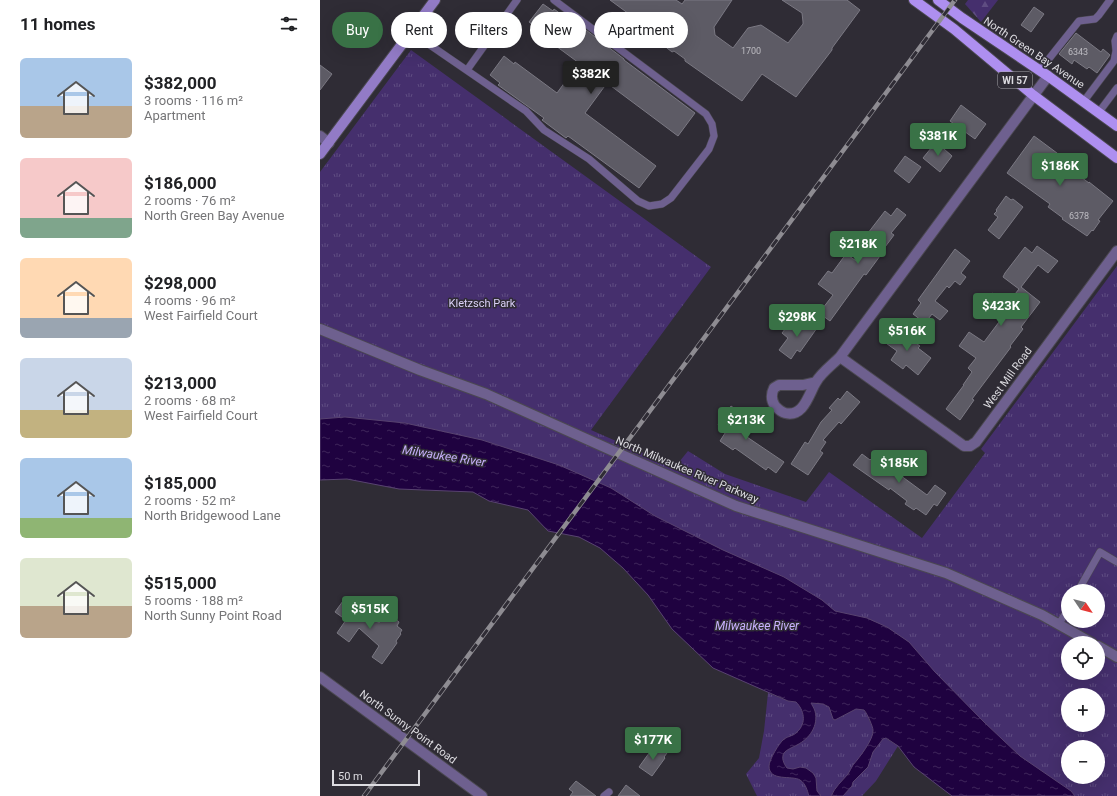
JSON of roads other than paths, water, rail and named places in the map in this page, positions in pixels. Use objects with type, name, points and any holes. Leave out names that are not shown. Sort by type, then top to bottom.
[{"type":"main road","name":"WI 57","points":[[914,0],[954,29],[1033,96],[1117,158]]},
{"type":"main road","name":"North Green Bay Avenue","points":[[938,0],[1084,101],[1117,126]]},
{"type":"street","points":[[426,12],[435,0]]},
{"type":"street","points":[[320,154],[399,48]]},
{"type":"street","points":[[816,382],[840,357],[1033,96],[1044,73]]},
{"type":"street","points":[[320,136],[329,143]]},
{"type":"street","name":"West Mill Road","points":[[840,357],[964,446],[970,446],[976,442],[1117,251]]},
{"type":"street","name":"North Milwaukee River Parkway","points":[[320,329],[420,370],[486,394],[736,506],[946,573],[1059,624],[1080,636]]},
{"type":"street","points":[[1105,650],[1117,657]]},
{"type":"street","name":"North Sunny Point Road","points":[[320,676],[482,796]]},
{"type":"lane","points":[[467,70],[517,0]]},
{"type":"lane","points":[[435,48],[526,111],[544,130],[590,159],[638,201],[649,206],[662,204],[671,198],[709,149],[714,136],[712,124],[706,114],[554,0]]},
{"type":"lane","points":[[1044,73],[1079,21],[1095,18],[1110,0]]},
{"type":"lane","points":[[1084,101],[1114,61],[1116,51],[1115,41],[1117,36]]},
{"type":"lane","points":[[1099,112],[1116,90]]},
{"type":"lane","points":[[1082,584],[1100,552],[1117,562]]},
{"type":"water","name":"Milwaukee River","points":[[345,417],[405,423],[482,440],[559,465],[611,488],[655,516],[723,550],[784,577],[822,600],[835,611],[867,618],[887,627],[909,642],[935,672],[1020,756],[1071,791],[1075,796],[952,796],[914,767],[898,746],[886,738],[883,739],[873,752],[868,767],[853,782],[852,786],[843,796],[831,796],[866,748],[873,734],[873,728],[864,710],[856,709],[835,720],[833,719],[829,707],[823,704],[811,703],[816,717],[816,722],[812,731],[809,736],[785,752],[783,755],[784,763],[787,768],[806,768],[813,773],[816,778],[817,791],[821,796],[809,796],[805,785],[800,780],[777,776],[770,771],[769,766],[772,756],[782,741],[796,733],[802,725],[803,717],[799,705],[796,702],[788,701],[713,668],[672,629],[648,595],[623,568],[600,548],[579,537],[548,531],[528,510],[489,501],[473,492],[399,489],[347,479],[320,480],[320,419]]},
{"type":"railway","points":[[364,796],[955,0]]},
{"type":"park label","name":"Kletzsch Park","points":[[482,303]]}]
